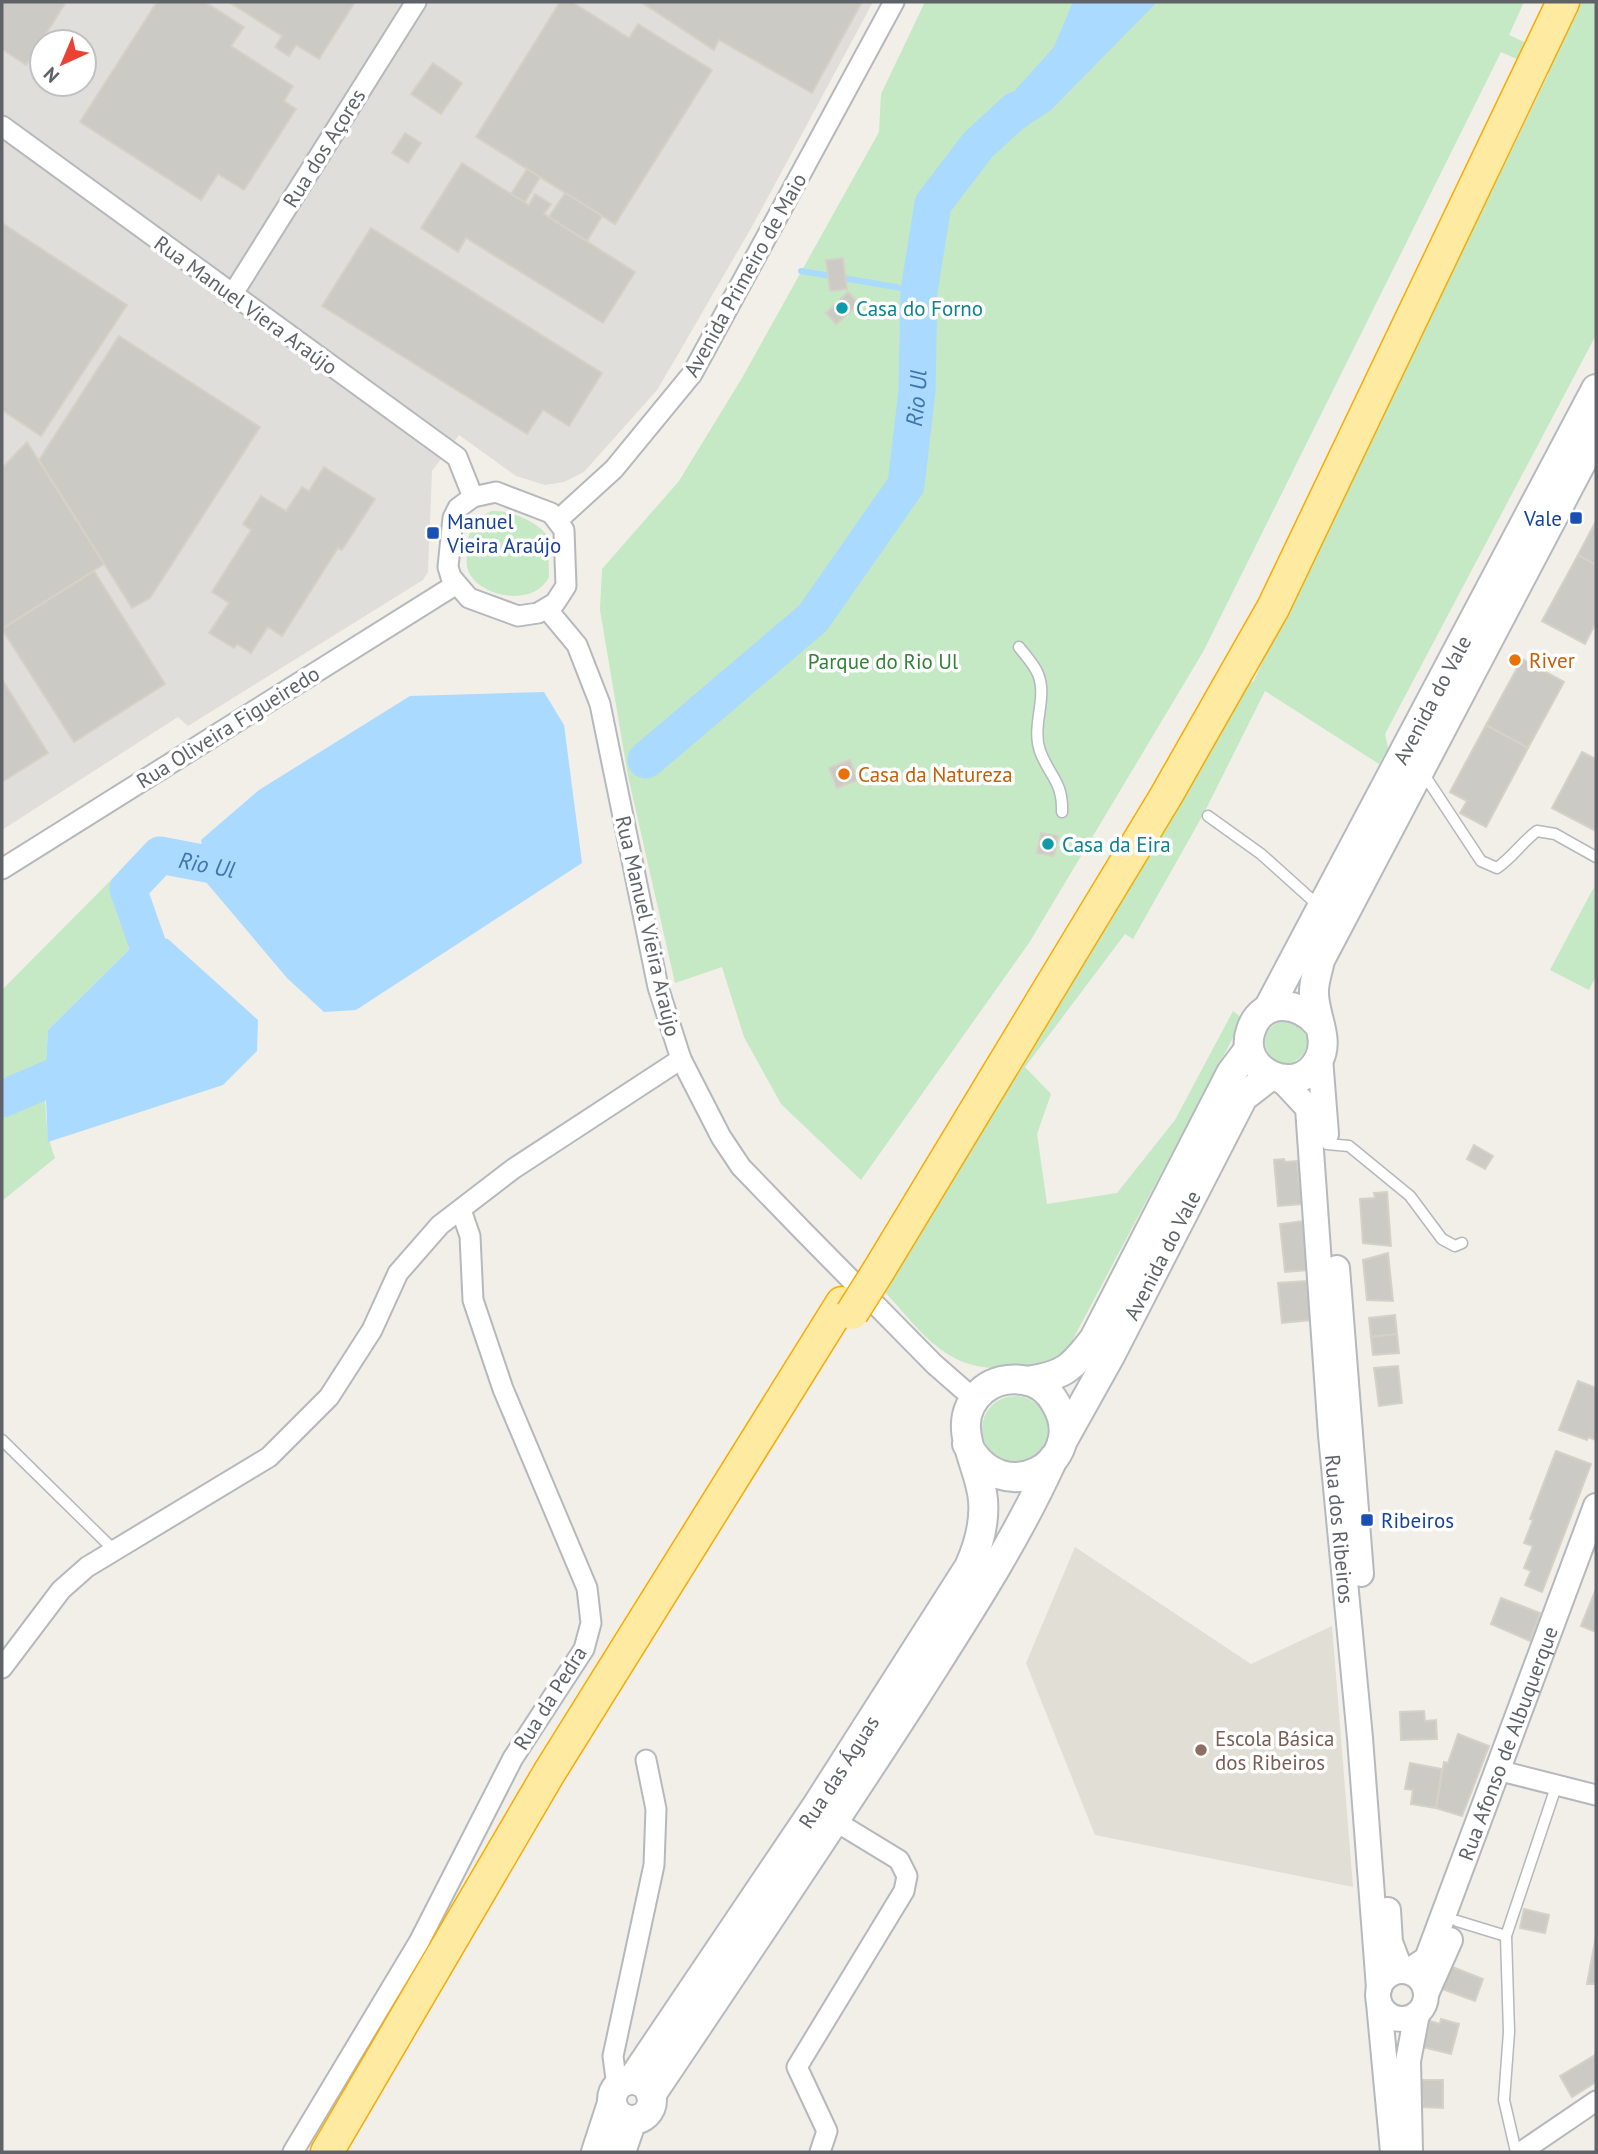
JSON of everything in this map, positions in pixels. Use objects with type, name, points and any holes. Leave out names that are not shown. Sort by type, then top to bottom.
[{"type":"highway","points":[[873,1266],[1260,601],[1546,2]]},
{"type":"highway","points":[[327,2152],[549,1773],[847,1308],[1166,796],[1273,608],[1563,2]]},
{"type":"highway","points":[[347,2152],[847,1308]]},
{"type":"main road","name":"Avenida do Vale","points":[[1027,1381],[1054,1377],[1074,1365],[1094,1339],[1231,1073],[1249,1049],[1252,1026],[1268,1009],[1596,389]]},
{"type":"main road","name":"Avenida do Vale","points":[[1057,1451],[1111,1356],[1243,1097],[1275,1078],[1304,1075],[1320,1058],[1322,1035],[1314,991],[1320,960],[1596,435]]},
{"type":"main road","points":[[1268,1009],[1279,1005],[1294,1006],[1311,1015],[1318,1024]]},
{"type":"main road","points":[[1249,1049],[1253,1060],[1275,1078]]},
{"type":"main road","points":[[1027,1381],[1041,1387],[1053,1397],[1060,1411],[1057,1451],[1035,1473],[1013,1478],[985,1468],[967,1444],[964,1428],[974,1399],[998,1382],[1027,1381]]},
{"type":"main road","name":"Rua das Águas","points":[[596,2152],[969,1567],[978,1548],[983,1503],[978,1469],[967,1444]]},
{"type":"main road","name":"Rua das Águas","points":[[621,2152],[629,2097],[835,1821],[989,1581],[1031,1507],[1057,1451]]},
{"type":"street","name":"Rua dos Açores","points":[[232,295],[416,2]]},
{"type":"street","name":"Avenida Primeiro de Maio","points":[[558,520],[614,469],[692,374],[894,2]]},
{"type":"street","name":"Rua Manuel Viera Araújo","points":[[2,126],[457,457],[473,497]]},
{"type":"street","points":[[496,492],[541,508],[558,520],[567,541],[566,586],[547,609],[518,615],[468,598],[455,585],[449,568],[453,518],[458,508],[473,497],[496,492]]},
{"type":"street","name":"Rua Oliveira Figueiredo","points":[[2,869],[455,585]]},
{"type":"street","name":"Rua Manuel Vieira Araújo","points":[[547,609],[578,645],[600,704],[658,987],[681,1059],[721,1137],[741,1167],[907,1337],[974,1399]]},
{"type":"street","name":"Rua dos Ribeiros","points":[[1320,1058],[1390,1942],[1405,1971]]},
{"type":"street","points":[[2,1668],[61,1590],[114,1550],[270,1457],[329,1397],[372,1330],[398,1273],[417,1248],[513,1169],[681,1059]]},
{"type":"street","name":"Rua dos Ribeiros","points":[[1275,1078],[1308,1108],[1331,1435],[1360,1738],[1379,1996]]},
{"type":"street","name":"Rua da Pedra","points":[[293,2152],[419,1942],[513,1758],[584,1649],[591,1623],[587,1588],[503,1389],[473,1300],[470,1236],[461,1210]]},
{"type":"street","name":"Rua Afonso de Albuquerque","points":[[1410,2152],[1408,2061],[1422,2004],[1457,1921],[1504,1773],[1596,1506]]},
{"type":"street","name":"Rua Afonso de Albuquerque","points":[[1379,1996],[1387,1976],[1405,1971],[1427,1959],[1596,1549]]},
{"type":"street","name":"Rua das Águas","points":[[629,2097],[613,2056],[654,1865],[656,1809],[646,1760]]},
{"type":"street","points":[[1504,1773],[1596,1795]]},
{"type":"street","name":"Rua das Águas","points":[[820,2152],[827,2132],[797,2067],[904,1891],[907,1876],[899,1860],[835,1821]]},
{"type":"street","points":[[1379,1996],[1383,2010],[1396,2018],[1411,2018],[1422,2004],[1421,1980],[1405,1971]]},
{"type":"street","points":[[1379,1996],[1393,2152]]},
{"type":"street","points":[[1518,2152],[1596,2101]]},
{"type":"lane","points":[[1019,647],[1038,673],[1042,690],[1036,730],[1040,752],[1062,794],[1062,812]]},
{"type":"lane","points":[[1421,770],[1481,860],[1497,867],[1512,858],[1524,841],[1537,831],[1555,834],[1596,856]]},
{"type":"lane","points":[[1208,816],[1261,854],[1320,907]]},
{"type":"lane","points":[[1327,1144],[1349,1146],[1410,1196],[1442,1238],[1455,1247],[1462,1243]]},
{"type":"lane","points":[[2,1440],[114,1550]]},
{"type":"lane","points":[[1518,2152],[1504,2100],[1509,2032],[1506,1936],[1556,1787]]},
{"type":"lane","points":[[1457,1921],[1506,1936]]},
{"type":"shaded area","points":[[2,2],[873,2],[754,223],[657,390],[584,472],[564,482],[545,485],[516,476],[459,435],[432,471],[428,572],[423,580],[188,726],[178,717],[2,830]]},
{"type":"shaded area","name":"Escola Básica dos Ribeiros","points":[[1075,1547],[1251,1664],[1332,1626],[1353,1887],[1095,1835],[1026,1663]]},
{"type":"green space","name":"Parque do Rio Ul","points":[[925,2],[1524,2],[1509,35],[1555,56],[1581,2],[1596,2],[1596,335],[1385,734],[1388,748],[1379,764],[1265,691],[1204,813],[1133,939],[1125,934],[1025,1067],[1051,1094],[1037,1134],[1047,1204],[1117,1193],[1175,1120],[1233,1011],[1243,1019],[1064,1356],[1022,1368],[976,1366],[949,1355],[923,1334],[884,1291],[1247,680],[1253,682],[1549,73],[1501,52],[1203,652],[1029,943],[861,1180],[781,1104],[744,1037],[722,967],[675,983],[628,776],[600,610],[602,569],[679,481],[742,378],[879,132],[881,94]]},
{"type":"green space","points":[[492,511],[507,512],[523,518],[538,526],[548,537],[549,577],[541,587],[531,593],[519,596],[493,592],[482,587],[468,570],[468,543],[472,527],[477,520]]},
{"type":"green space","points":[[114,877],[141,938],[48,1030],[46,1112],[55,1158],[2,1201],[2,990]]},
{"type":"green space","points":[[1594,887],[1596,976],[1589,990],[1550,970]]},
{"type":"green space","points":[[1286,1021],[1301,1027],[1307,1042],[1301,1057],[1286,1063],[1271,1057],[1265,1042],[1271,1027]]},
{"type":"green space","points":[[1015,1396],[1028,1398],[1043,1411],[1048,1429],[1046,1442],[1033,1457],[1015,1462],[1002,1460],[987,1447],[982,1429],[984,1416],[997,1401]]},
{"type":"water","points":[[1073,2],[1157,2],[1051,110],[994,148],[978,145],[993,115],[1054,47]]},
{"type":"water","points":[[544,692],[564,725],[582,863],[356,1010],[324,1012],[287,978],[206,882],[201,840],[259,790],[410,696]]},
{"type":"water","points":[[144,935],[168,939],[258,1020],[257,1051],[223,1085],[48,1142],[45,1080],[48,1030]]},
{"type":"building","points":[[2,2],[66,2],[49,28],[28,28],[26,65],[2,49]]},
{"type":"building","points":[[157,2],[205,2],[244,27],[231,46],[293,86],[284,101],[296,109],[244,190],[218,174],[201,200],[80,122],[98,98],[98,94]]},
{"type":"building","points":[[229,2],[355,2],[319,59],[296,45],[289,56],[275,47],[282,36]]},
{"type":"building","points":[[560,2],[572,2],[629,38],[638,24],[712,70],[615,224],[476,137]]},
{"type":"building","points":[[641,2],[862,2],[812,93],[719,40],[714,50]]},
{"type":"building","points":[[433,63],[462,83],[441,114],[411,94]]},
{"type":"building","points":[[405,133],[421,143],[408,163],[392,153]]},
{"type":"building","points":[[462,163],[529,205],[535,194],[551,204],[544,214],[635,272],[603,323],[466,238],[458,252],[421,228]]},
{"type":"building","points":[[527,169],[540,177],[525,202],[511,194]]},
{"type":"building","points":[[565,193],[602,216],[587,241],[549,217]]},
{"type":"building","points":[[2,223],[127,305],[41,436],[2,410]]},
{"type":"building","points":[[371,228],[602,373],[569,426],[543,410],[527,434],[322,306]]},
{"type":"building","points":[[843,258],[847,289],[830,291],[826,260]]},
{"type":"building","name":"Casa do Forno","points":[[848,292],[859,304],[836,324],[826,313]]},
{"type":"building","points":[[119,336],[260,427],[150,598],[132,608],[39,460]]},
{"type":"building","points":[[27,442],[104,564],[2,629],[2,468]]},
{"type":"building","points":[[324,467],[375,499],[342,550],[338,548],[282,636],[268,627],[251,653],[237,644],[234,648],[209,633],[229,603],[212,592],[251,530],[243,524],[261,496],[286,511],[302,487],[309,491]]},
{"type":"building","points":[[1596,521],[1596,565],[1578,555]]},
{"type":"building","points":[[1578,555],[1596,565],[1596,622],[1585,644],[1542,621]]},
{"type":"building","points":[[94,571],[165,684],[74,742],[2,629]]},
{"type":"building","points":[[1522,659],[1564,682],[1528,748],[1486,725]]},
{"type":"building","points":[[2,679],[48,753],[2,782]]},
{"type":"building","points":[[1486,725],[1528,748],[1486,827],[1460,813],[1467,801],[1450,792]]},
{"type":"building","points":[[1582,752],[1596,759],[1596,831],[1552,808]]},
{"type":"building","name":"Casa da Natureza","points":[[850,760],[858,780],[837,788],[829,768]]},
{"type":"building","name":"Casa da Eira","points":[[1041,833],[1058,836],[1054,856],[1037,853]]},
{"type":"building","points":[[1474,1145],[1493,1156],[1485,1169],[1467,1159]]},
{"type":"building","points":[[1284,1159],[1285,1162],[1297,1161],[1302,1204],[1278,1206],[1274,1160]]},
{"type":"building","points":[[1387,1192],[1391,1246],[1363,1243],[1360,1199],[1375,1198],[1374,1193]]},
{"type":"building","points":[[1303,1221],[1308,1270],[1285,1272],[1280,1224]]},
{"type":"building","points":[[1388,1253],[1393,1301],[1367,1300],[1363,1260]]},
{"type":"building","points":[[1307,1281],[1311,1320],[1282,1323],[1278,1283]]},
{"type":"building","points":[[1395,1315],[1397,1334],[1371,1337],[1369,1318]]},
{"type":"building","points":[[1397,1334],[1399,1353],[1373,1355],[1371,1337]]},
{"type":"building","points":[[1398,1366],[1402,1403],[1379,1406],[1374,1368]]},
{"type":"building","points":[[1578,1381],[1596,1388],[1596,1440],[1588,1437],[1587,1440],[1559,1430]]},
{"type":"building","points":[[1556,1451],[1591,1464],[1542,1592],[1525,1585],[1531,1571],[1524,1568],[1533,1546],[1524,1543],[1533,1520],[1530,1519]]},
{"type":"building","points":[[1596,1589],[1596,1632],[1581,1626]]},
{"type":"building","points":[[1501,1598],[1540,1613],[1530,1641],[1491,1624]]},
{"type":"building","points":[[1424,1711],[1425,1721],[1436,1720],[1437,1739],[1401,1740],[1400,1712]]},
{"type":"building","points":[[1458,1734],[1489,1746],[1462,1816],[1436,1808],[1444,1762],[1448,1763]]},
{"type":"building","points":[[1410,1763],[1442,1769],[1436,1808],[1411,1804],[1413,1790],[1405,1789]]},
{"type":"building","points":[[1524,1909],[1549,1915],[1545,1933],[1520,1928]]},
{"type":"building","points":[[1596,1936],[1596,1984],[1587,1984]]},
{"type":"building","points":[[1450,1966],[1483,1979],[1475,2001],[1442,1989]]},
{"type":"building","points":[[1441,2019],[1459,2024],[1451,2054],[1423,2047],[1430,2021],[1440,2024]]},
{"type":"building","points":[[1596,2050],[1596,2082],[1572,2097],[1560,2076],[1595,2055]]},
{"type":"building","points":[[1421,2080],[1443,2080],[1443,2108],[1421,2107]]},
{"type":"waterway","name":"Rio Ul","points":[[646,760],[813,618],[906,485],[917,391],[919,291],[933,204],[978,145],[1016,110]]},
{"type":"waterway","points":[[801,271],[919,291]]},
{"type":"waterway","name":"Rio Ul","points":[[146,982],[151,954],[128,889],[160,855],[254,873]]},
{"type":"waterway","name":"Rio Ul","points":[[2,1099],[91,1061]]},
{"type":"place","name":"Casa do Forno","points":[[842,308]]},
{"type":"place","name":"Vale","points":[[1576,518]]},
{"type":"place","name":"Manuel Vieira Araújo","points":[[433,533]]},
{"type":"place","name":"River","points":[[1515,660]]},
{"type":"place","name":"Casa da Natureza","points":[[844,774]]},
{"type":"place","name":"Casa da Eira","points":[[1048,844]]},
{"type":"place","name":"Ribeiros","points":[[1367,1520]]},
{"type":"place","name":"Escola Básica dos Ribeiros","points":[[1201,1750]]}]
